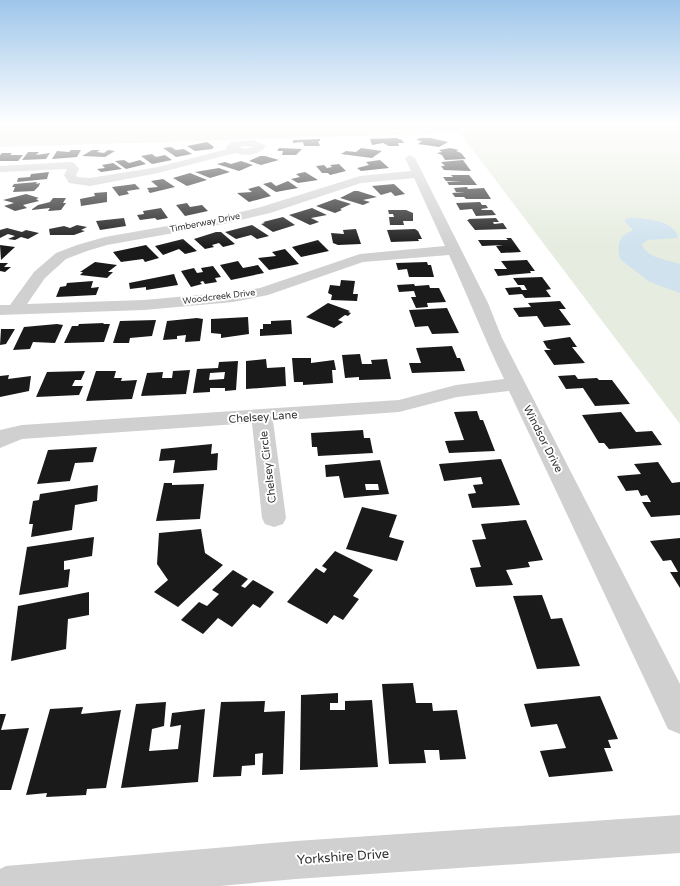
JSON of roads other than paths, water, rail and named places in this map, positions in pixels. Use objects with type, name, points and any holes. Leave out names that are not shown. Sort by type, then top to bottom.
[{"type":"street","points":[[0,169],[70,165],[73,169],[70,175],[73,180],[90,182],[158,170],[180,164]]},
{"type":"street","name":"Windsor Drive","points":[[414,166],[480,303],[492,335],[515,384],[587,525],[680,718]]},
{"type":"street","name":"Timberway Drive","points":[[8,310],[39,275],[61,256],[82,248],[104,241],[224,220],[258,212],[360,180],[414,166]]},
{"type":"street","name":"Woodcreek Drive","points":[[8,310],[144,305],[233,297],[262,292],[360,258],[379,255],[455,250]]},
{"type":"street","name":"Chelsey Lane","points":[[4,438],[22,432],[262,417],[400,406],[456,391],[515,384]]},
{"type":"street","name":"Chelsey Circle","points":[[262,417],[274,518]]},
{"type":"street","name":"Yorkshire Drive","points":[[6,886],[296,860],[680,834]]},
{"type":"water","points":[[627,218],[641,218],[657,221],[672,228],[676,232],[678,238],[648,240],[642,244],[644,249],[652,255],[680,264],[680,293],[650,282],[621,260],[619,250],[620,240],[624,235],[633,230],[624,221]]}]
